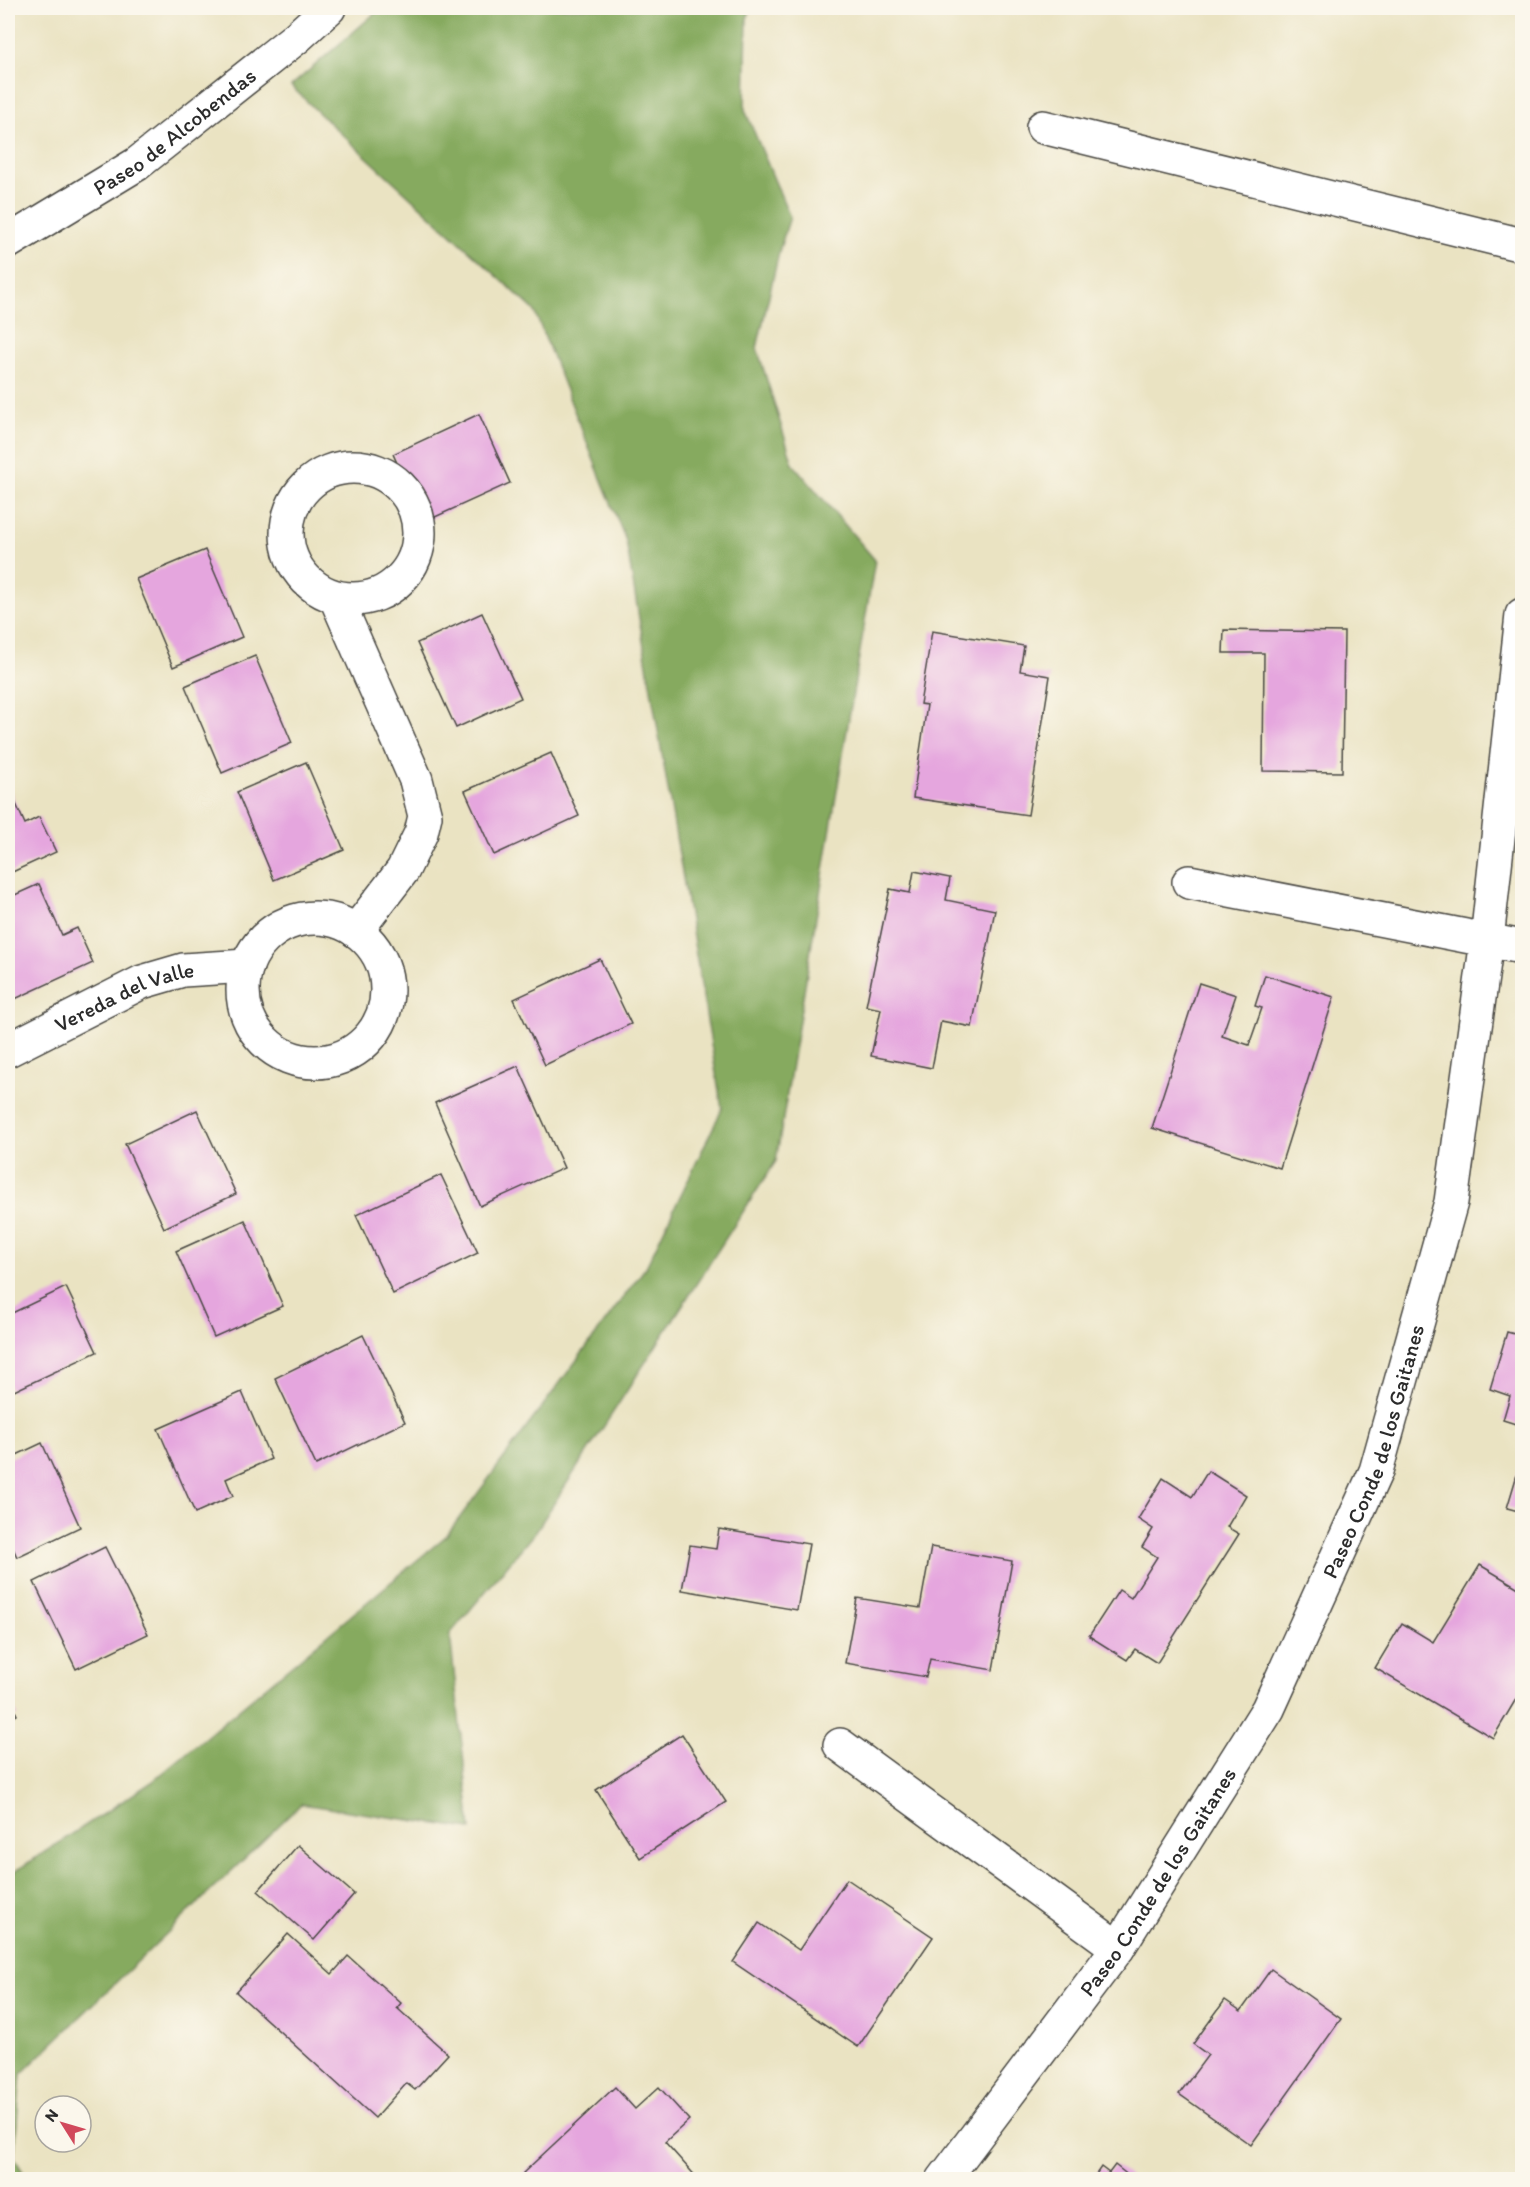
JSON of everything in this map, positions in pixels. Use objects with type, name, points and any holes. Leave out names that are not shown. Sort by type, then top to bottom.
[{"type":"street","name":"Paseo de Alcobendas","points":[[8,243],[137,164],[297,37],[328,8]]},
{"type":"street","points":[[1043,127],[1522,245]]},
{"type":"street","points":[[336,598],[363,599],[387,590],[407,572],[418,549],[419,523],[411,498],[393,478],[369,467],[343,466],[318,475],[299,493],[288,516],[287,543],[296,568],[313,587],[336,598],[416,780],[425,816],[421,833],[403,870],[356,931]]},
{"type":"street","name":"Paseo Conde de los Gaitanes","points":[[943,2180],[1118,1948],[1268,1709],[1376,1471],[1451,1202],[1487,940],[1522,615]]},
{"type":"street","points":[[1189,882],[1522,947]]},
{"type":"street","points":[[312,918],[340,921],[356,931],[364,936],[381,958],[388,986],[384,1014],[369,1038],[347,1056],[320,1063],[291,1059],[267,1044],[250,1021],[243,994],[247,966],[262,942],[284,924],[312,918]]},
{"type":"street","name":"Vereda del Valle","points":[[8,1050],[142,982],[183,970],[247,966]]},
{"type":"street","points":[[840,1745],[1118,1948]]},
{"type":"green space","points":[[381,8],[752,8],[747,18],[745,110],[790,217],[780,248],[757,348],[793,464],[875,560],[776,1161],[536,1531],[450,1634],[471,1829],[301,1804],[21,2074],[14,2157],[27,2179],[8,2179],[8,1876],[152,1782],[446,1536],[646,1267],[722,1109],[626,541],[534,310],[291,86]]},
{"type":"building","points":[[479,414],[510,483],[424,522],[393,454]]},
{"type":"building","points":[[205,550],[242,637],[173,667],[136,579]]},
{"type":"building","points":[[482,613],[521,698],[456,728],[417,643]]},
{"type":"building","points":[[1224,630],[1344,632],[1342,772],[1263,771],[1264,653],[1223,653]]},
{"type":"building","points":[[932,631],[1024,646],[1020,671],[1050,676],[1028,815],[913,798],[927,705],[920,704]]},
{"type":"building","points":[[255,656],[292,743],[222,773],[185,686]]},
{"type":"building","points":[[551,753],[579,816],[494,855],[465,791]]},
{"type":"building","points":[[306,762],[344,850],[274,880],[237,792]]},
{"type":"building","points":[[8,786],[25,824],[39,817],[56,852],[8,874]]},
{"type":"building","points":[[914,871],[950,878],[946,900],[995,910],[972,1027],[941,1021],[932,1068],[871,1056],[881,1009],[866,1006],[890,889],[910,893]]},
{"type":"building","points":[[39,884],[62,935],[77,928],[93,963],[15,999],[8,982],[8,898]]},
{"type":"building","points":[[600,959],[631,1024],[545,1065],[514,999]]},
{"type":"building","points":[[1265,975],[1334,997],[1280,1168],[1152,1128],[1199,983],[1236,995],[1222,1036],[1249,1045],[1262,1008],[1255,1006]]},
{"type":"building","points":[[518,1066],[564,1168],[480,1206],[435,1103]]},
{"type":"building","points":[[197,1110],[236,1194],[164,1228],[125,1144]]},
{"type":"building","points":[[441,1175],[478,1253],[393,1294],[356,1215]]},
{"type":"building","points":[[245,1220],[283,1306],[214,1337],[176,1251]]},
{"type":"building","points":[[66,1287],[97,1352],[12,1392],[8,1383],[8,1315]]},
{"type":"building","points":[[1507,1332],[1522,1336],[1522,1426],[1503,1420],[1510,1396],[1490,1389]]},
{"type":"building","points":[[363,1335],[405,1422],[316,1465],[275,1378]]},
{"type":"building","points":[[242,1392],[271,1459],[226,1479],[233,1496],[195,1513],[158,1429]]},
{"type":"building","points":[[42,1443],[80,1527],[17,1557],[8,1537],[8,1459]]},
{"type":"building","points":[[1522,1458],[1522,1512],[1507,1508]]},
{"type":"building","points":[[1208,1471],[1246,1495],[1227,1527],[1239,1534],[1157,1663],[1135,1649],[1127,1660],[1089,1636],[1119,1590],[1131,1598],[1157,1557],[1142,1547],[1153,1529],[1138,1519],[1163,1478],[1192,1497]]},
{"type":"building","points":[[719,1529],[809,1544],[797,1610],[682,1590],[690,1545],[716,1549]]},
{"type":"building","points":[[105,1547],[148,1634],[76,1669],[34,1582]]},
{"type":"building","points":[[931,1547],[1012,1561],[993,1670],[930,1659],[926,1677],[845,1663],[857,1598],[920,1608]]},
{"type":"building","points":[[1480,1565],[1522,1590],[1522,1689],[1493,1738],[1375,1668],[1402,1623],[1433,1642]]},
{"type":"building","points":[[8,1696],[17,1715],[8,1720]]},
{"type":"building","points":[[682,1734],[726,1802],[640,1858],[596,1790]]},
{"type":"building","points":[[298,1845],[354,1894],[314,1940],[258,1891]]},
{"type":"building","points":[[847,1879],[933,1937],[858,2047],[733,1962],[759,1923],[799,1950]]},
{"type":"building","points":[[288,1934],[332,1974],[348,1956],[401,2003],[397,2008],[448,2054],[415,2090],[406,2083],[375,2118],[236,1992]]},
{"type":"building","points":[[1271,1969],[1341,2019],[1251,2145],[1179,2094],[1208,2055],[1193,2044],[1225,2000],[1241,2011]]},
{"type":"building","points":[[615,2087],[635,2109],[659,2087],[689,2120],[665,2142],[699,2180],[529,2180],[523,2173]]},
{"type":"building","points":[[1115,2165],[1134,2180],[1092,2180],[1101,2167],[1109,2173]]}]
